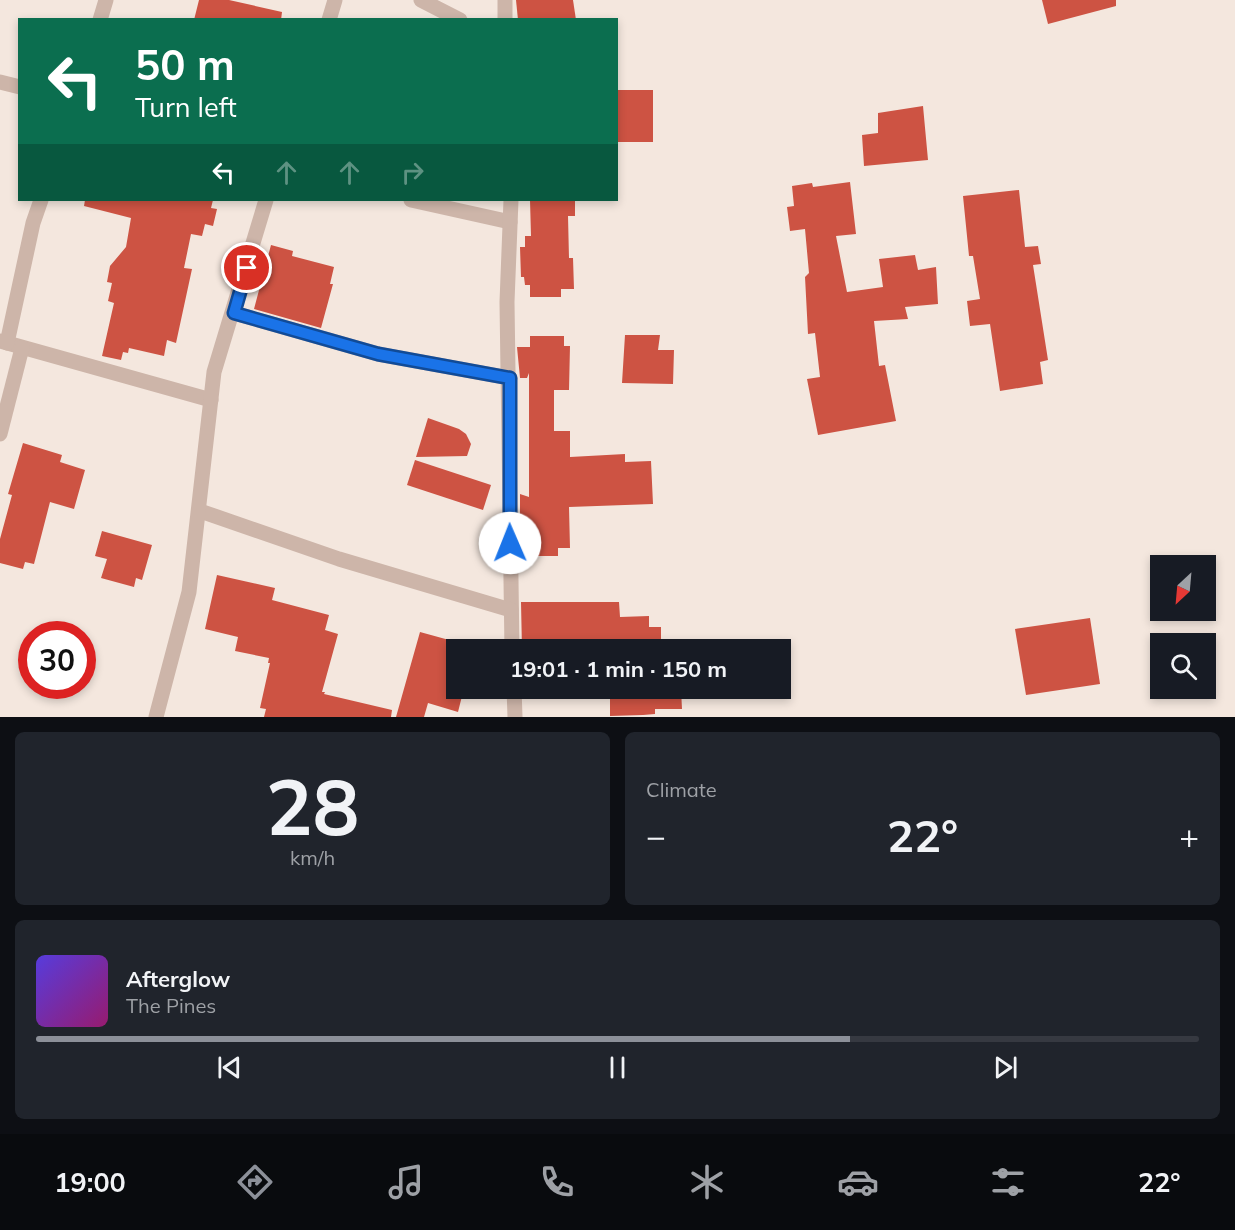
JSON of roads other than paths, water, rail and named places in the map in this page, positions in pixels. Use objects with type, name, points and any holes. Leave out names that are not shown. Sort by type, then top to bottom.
[{"type":"street","points":[[101,18],[106,0]]},
{"type":"street","points":[[330,18],[335,0]]},
{"type":"street","points":[[421,0],[456,18]]},
{"type":"street","points":[[505,0],[505,18]]},
{"type":"street","points":[[0,82],[18,86]]},
{"type":"street","points":[[41,201],[3,342],[211,400]]},
{"type":"street","points":[[156,717],[189,592],[214,372],[234,313],[266,201]]},
{"type":"street","points":[[416,201],[510,222]]},
{"type":"street","points":[[511,201],[507,302],[510,378],[512,639]]},
{"type":"street","points":[[234,313],[378,354],[510,378]]},
{"type":"street","points":[[0,434],[22,348]]},
{"type":"street","points":[[200,511],[339,559],[511,610]]},
{"type":"street","points":[[514,699],[515,717]]}]
